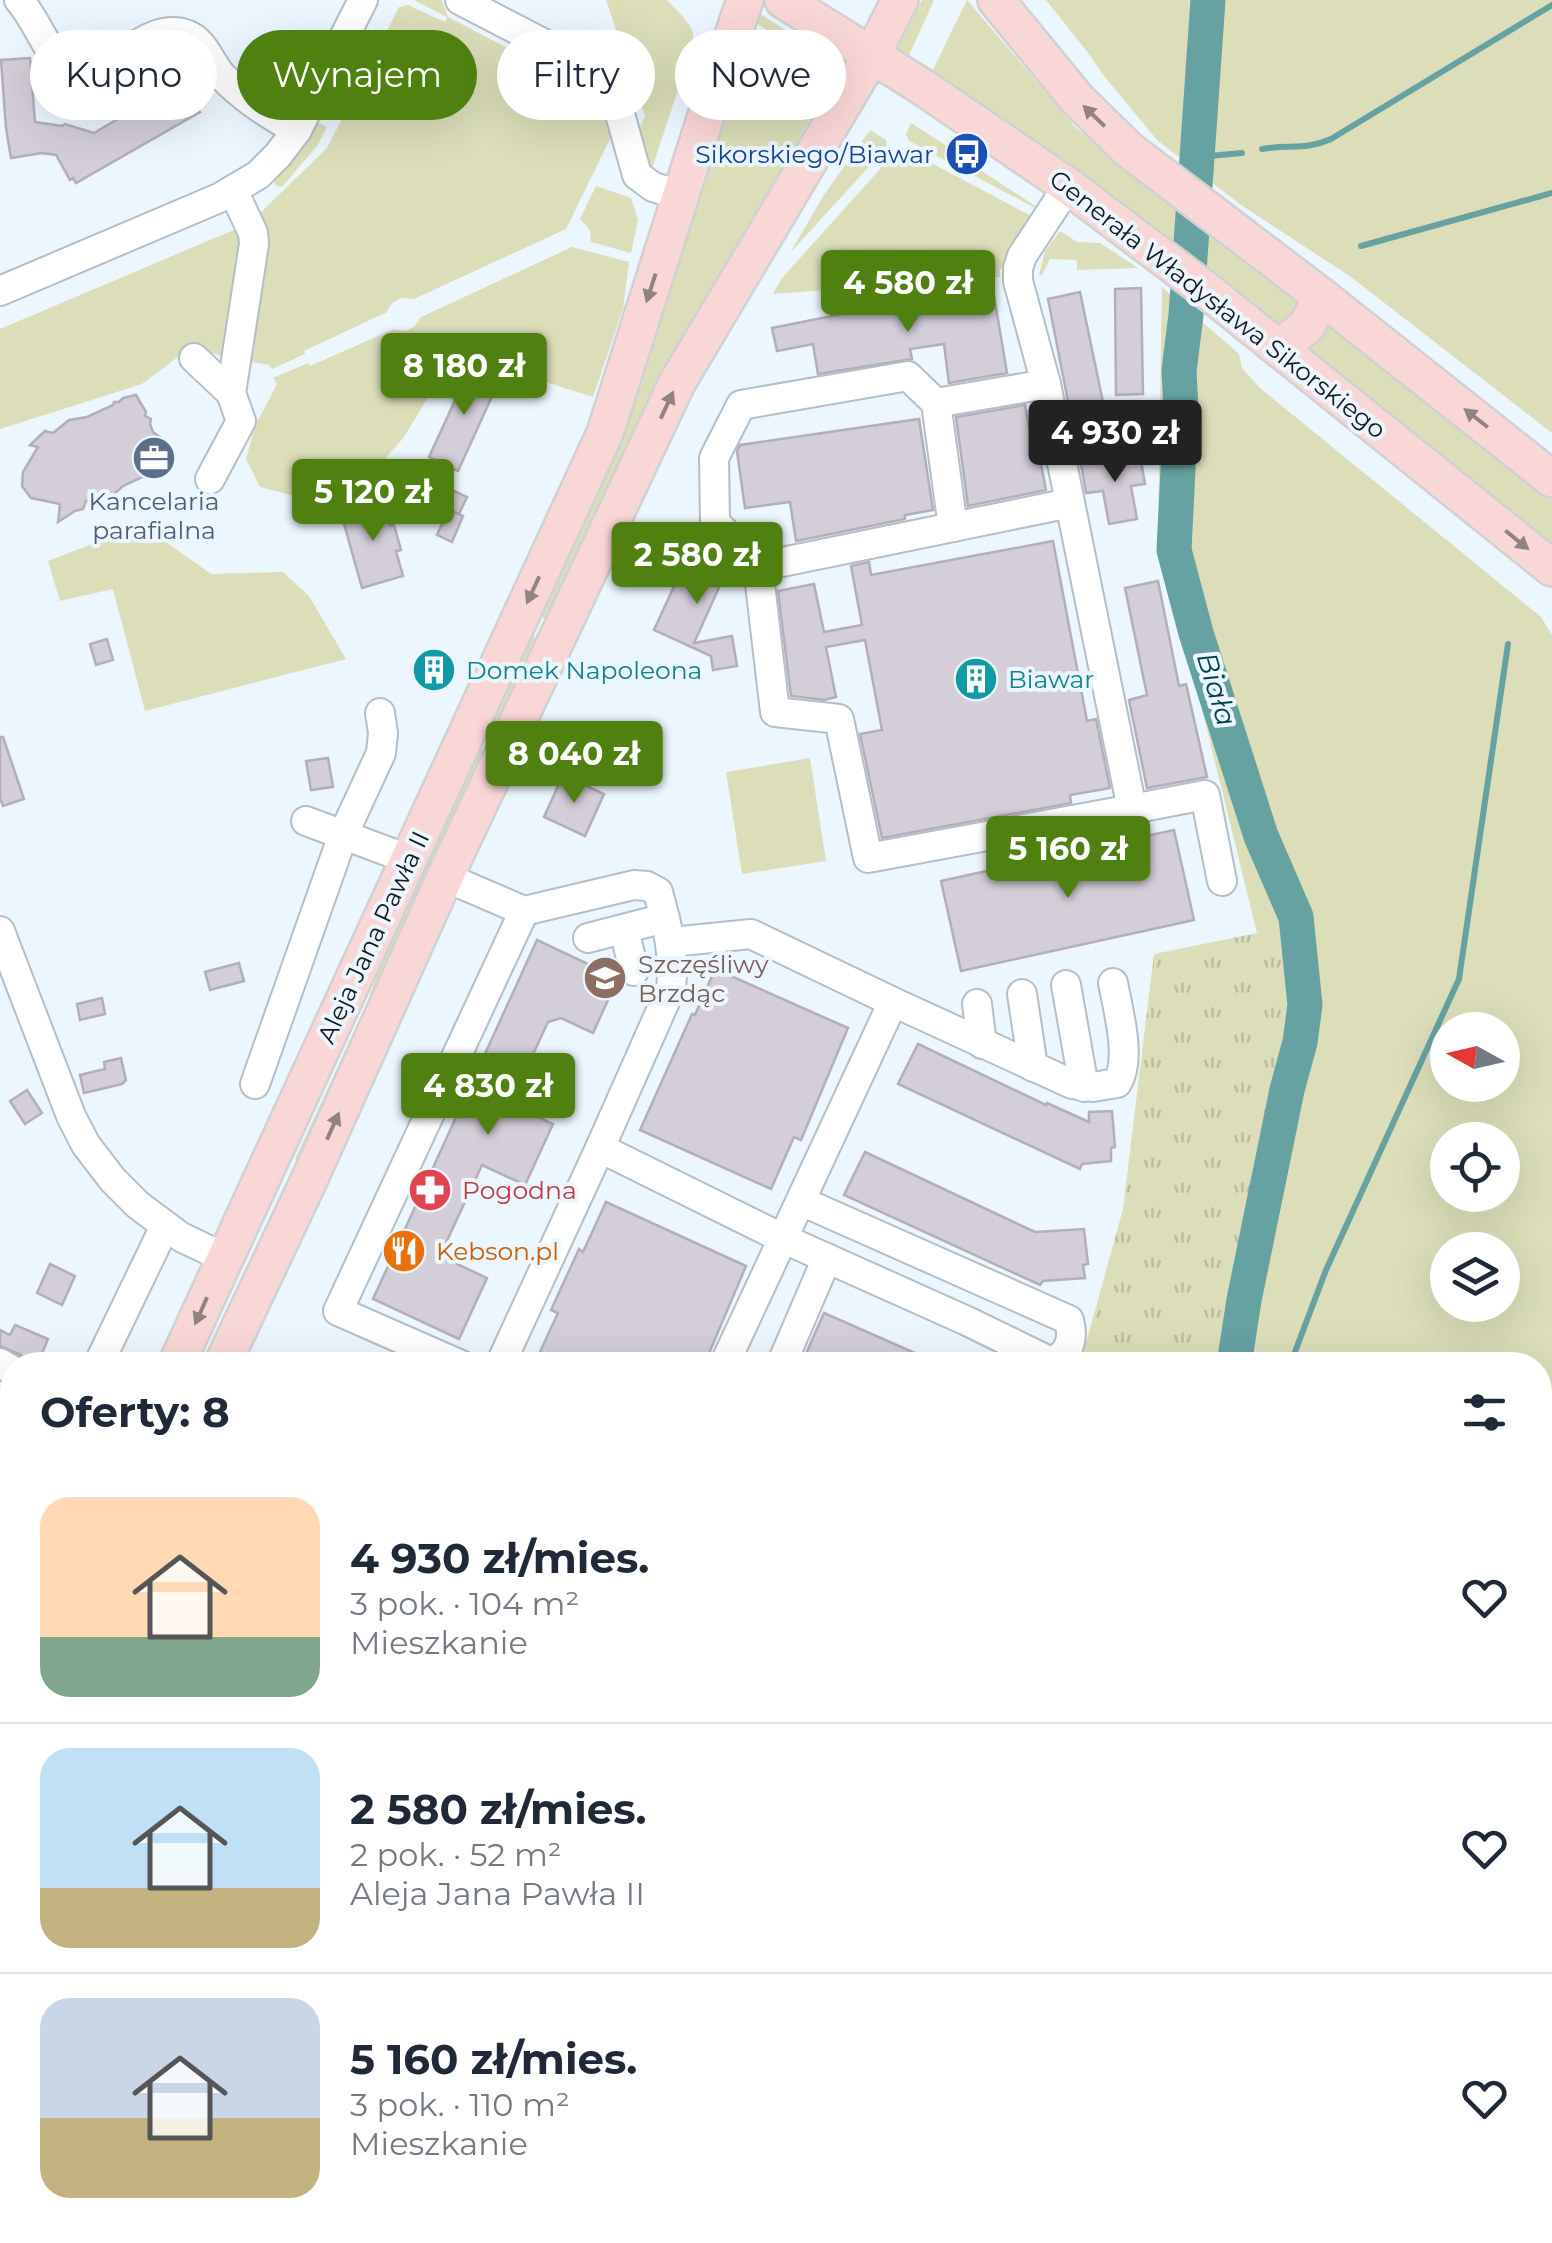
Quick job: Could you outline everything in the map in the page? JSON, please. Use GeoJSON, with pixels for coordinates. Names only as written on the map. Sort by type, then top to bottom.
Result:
{"type":"FeatureCollection","features":[{"type":"Feature","properties":{"kind":"main road","name":"Aleja Jana Pawła II"},"geometry":{"type":"LineString","coordinates":[[182,1352],[605,434],[746,0]]}},
{"type":"Feature","properties":{"kind":"main road","name":"Generała Władysława Sikorskiego"},"geometry":{"type":"LineString","coordinates":[[783,0],[1068,186],[1211,294],[1552,568]]}},
{"type":"Feature","properties":{"kind":"main road","name":"Aleja Jana Pawła II"},"geometry":{"type":"LineString","coordinates":[[228,1352],[676,384],[872,55],[900,0]]}},
{"type":"Feature","properties":{"kind":"main road"},"geometry":{"type":"LineString","coordinates":[[996,0],[1077,100],[1130,150],[1552,478]]}},
{"type":"Feature","properties":{"kind":"main road"},"geometry":{"type":"LineString","coordinates":[[1278,348],[1307,326],[1321,296]]}},
{"type":"Feature","properties":{"kind":"main road"},"geometry":{"type":"LineString","coordinates":[[272,1160],[310,1178]]}},
{"type":"Feature","properties":{"kind":"main road"},"geometry":{"type":"LineString","coordinates":[[226,1258],[262,1278]]}},
{"type":"Feature","properties":{"kind":"street"},"geometry":{"type":"LineString","coordinates":[[19,0],[40,30]]}},
{"type":"Feature","properties":{"kind":"street"},"geometry":{"type":"LineString","coordinates":[[0,291],[219,198],[258,175],[297,130],[363,0]]}},
{"type":"Feature","properties":{"kind":"street"},"geometry":{"type":"LineString","coordinates":[[460,0],[610,78],[638,174],[653,187],[681,195]]}},
{"type":"Feature","properties":{"kind":"street"},"geometry":{"type":"LineString","coordinates":[[217,68],[271,117],[297,130]]}},
{"type":"Feature","properties":{"kind":"street"},"geometry":{"type":"LineString","coordinates":[[1068,186],[1022,256],[1018,281],[1046,384],[1132,808]]}},
{"type":"Feature","properties":{"kind":"street"},"geometry":{"type":"LineString","coordinates":[[230,393],[254,244],[254,233],[233,190]]}},
{"type":"Feature","properties":{"kind":"street"},"geometry":{"type":"LineString","coordinates":[[194,358],[230,393],[241,421],[210,479]]}},
{"type":"Feature","properties":{"kind":"street"},"geometry":{"type":"LineString","coordinates":[[953,527],[936,403],[908,376],[741,405],[714,458],[715,522],[758,566],[775,712],[839,718],[868,858],[1205,795],[1222,881]]}},
{"type":"Feature","properties":{"kind":"street"},"geometry":{"type":"LineString","coordinates":[[936,403],[1046,384]]}},
{"type":"Feature","properties":{"kind":"street"},"geometry":{"type":"LineString","coordinates":[[758,566],[1070,503]]}},
{"type":"Feature","properties":{"kind":"street"},"geometry":{"type":"LineString","coordinates":[[255,1084],[343,835],[381,752],[380,713]]}},
{"type":"Feature","properties":{"kind":"street"},"geometry":{"type":"LineString","coordinates":[[306,822],[408,860]]}},
{"type":"Feature","properties":{"kind":"street"},"geometry":{"type":"LineString","coordinates":[[445,878],[524,911],[634,885],[647,886],[658,892],[674,967],[671,988],[506,1352]]}},
{"type":"Feature","properties":{"kind":"street"},"geometry":{"type":"LineString","coordinates":[[431,1352],[338,1311],[524,911]]}},
{"type":"Feature","properties":{"kind":"street"},"geometry":{"type":"LineString","coordinates":[[624,929],[634,972]]}},
{"type":"Feature","properties":{"kind":"street"},"geometry":{"type":"LineString","coordinates":[[588,938],[624,929],[751,934],[982,1044],[1084,1087],[1108,1086],[1117,1082],[1124,1070],[1122,1027],[1113,983]]}},
{"type":"Feature","properties":{"kind":"street"},"geometry":{"type":"LineString","coordinates":[[0,931],[86,1145],[112,1180],[164,1226],[226,1258]]}},
{"type":"Feature","properties":{"kind":"street"},"geometry":{"type":"LineString","coordinates":[[1066,985],[1084,1087]]}},
{"type":"Feature","properties":{"kind":"street"},"geometry":{"type":"LineString","coordinates":[[1022,994],[1033,1067]]}},
{"type":"Feature","properties":{"kind":"street"},"geometry":{"type":"LineString","coordinates":[[730,1352],[892,1002]]}},
{"type":"Feature","properties":{"kind":"street"},"geometry":{"type":"LineString","coordinates":[[976,1004],[982,1044]]}},
{"type":"Feature","properties":{"kind":"street"},"geometry":{"type":"LineString","coordinates":[[600,1148],[784,1239],[1031,1352]]}},
{"type":"Feature","properties":{"kind":"street"},"geometry":{"type":"LineString","coordinates":[[801,1201],[1069,1320],[1073,1332],[1066,1352]]}},
{"type":"Feature","properties":{"kind":"street"},"geometry":{"type":"LineString","coordinates":[[104,1352],[164,1226]]}},
{"type":"Feature","properties":{"kind":"street"},"geometry":{"type":"LineString","coordinates":[[787,1352],[827,1258]]}},
{"type":"Feature","properties":{"kind":"street"},"geometry":{"type":"LineString","coordinates":[[966,1320],[984,1282]]}},
{"type":"Feature","properties":{"kind":"green space"},"geometry":{"type":"Polygon","coordinates":[[[414,0],[442,0],[448,17],[473,30],[387,30],[399,7],[408,5],[445,22],[447,17],[414,0]]]}},
{"type":"Feature","properties":{"kind":"green space"},"geometry":{"type":"Polygon","coordinates":[[[606,0],[667,0],[691,30],[675,30],[675,99],[651,172],[636,135],[643,120],[655,120],[655,30],[616,30],[606,0]]]}},
{"type":"Feature","properties":{"kind":"green space"},"geometry":{"type":"Polygon","coordinates":[[[922,0],[934,0],[906,62],[896,52],[922,0]]]}},
{"type":"Feature","properties":{"kind":"green space"},"geometry":{"type":"Polygon","coordinates":[[[967,0],[1077,129],[1293,287],[1297,307],[1292,317],[1273,323],[930,76],[967,0]]]}},
{"type":"Feature","properties":{"kind":"green space"},"geometry":{"type":"Polygon","coordinates":[[[1046,0],[1552,0],[1552,433],[1351,277],[1241,205],[1157,140],[1046,0]]]}},
{"type":"Feature","properties":{"kind":"green space"},"geometry":{"type":"Polygon","coordinates":[[[759,13],[785,30],[767,30],[754,22],[759,13]]]}},
{"type":"Feature","properties":{"kind":"green space"},"geometry":{"type":"Polygon","coordinates":[[[477,32],[497,43],[497,120],[606,120],[614,124],[566,229],[414,299],[398,300],[387,312],[272,369],[269,365],[241,360],[257,216],[327,148],[341,120],[477,120],[477,32]]]}},
{"type":"Feature","properties":{"kind":"green space"},"geometry":{"type":"Polygon","coordinates":[[[719,120],[810,120],[651,394],[615,486],[546,620],[539,614],[719,120]]]}},
{"type":"Feature","properties":{"kind":"green space"},"geometry":{"type":"Polygon","coordinates":[[[315,121],[327,127],[317,146],[282,187],[277,186],[272,180],[315,121]]]}},
{"type":"Feature","properties":{"kind":"green space"},"geometry":{"type":"Polygon","coordinates":[[[911,123],[953,150],[950,155],[971,169],[974,166],[1037,209],[909,141],[906,134],[911,123]]]}},
{"type":"Feature","properties":{"kind":"green space"},"geometry":{"type":"Polygon","coordinates":[[[870,130],[886,140],[887,147],[790,253],[824,195],[870,130]]]}},
{"type":"Feature","properties":{"kind":"green space"},"geometry":{"type":"Polygon","coordinates":[[[899,148],[1033,217],[1000,270],[1000,277],[773,294],[782,278],[899,148]]]}},
{"type":"Feature","properties":{"kind":"green space"},"geometry":{"type":"Polygon","coordinates":[[[596,186],[631,198],[638,220],[631,253],[591,242],[590,230],[580,219],[596,186]]]}},
{"type":"Feature","properties":{"kind":"green space"},"geometry":{"type":"Polygon","coordinates":[[[243,226],[227,357],[190,348],[142,384],[0,429],[0,329],[243,226]]]}},
{"type":"Feature","properties":{"kind":"green space"},"geometry":{"type":"Polygon","coordinates":[[[1060,231],[1077,242],[1100,243],[1138,268],[1077,270],[1077,260],[1050,259],[1039,275],[1045,251],[1060,231]]]}},
{"type":"Feature","properties":{"kind":"green space"},"geometry":{"type":"Polygon","coordinates":[[[572,247],[629,262],[623,309],[593,397],[455,353],[404,437],[379,466],[291,495],[260,487],[246,459],[255,426],[277,384],[273,378],[394,329],[410,329],[421,317],[572,247]]]}},
{"type":"Feature","properties":{"kind":"green space"},"geometry":{"type":"Polygon","coordinates":[[[1162,287],[1239,354],[1242,368],[1260,388],[1541,617],[1552,635],[1552,1352],[1234,1352],[1304,1006],[1296,926],[1257,933],[1158,530],[1162,287]]]}},
{"type":"Feature","properties":{"kind":"green space"},"geometry":{"type":"Polygon","coordinates":[[[1323,319],[1552,496],[1552,551],[1296,345],[1323,319]]]}},
{"type":"Feature","properties":{"kind":"green space"},"geometry":{"type":"Polygon","coordinates":[[[142,525],[211,574],[283,572],[309,596],[346,659],[145,711],[113,589],[60,601],[48,561],[142,525]]]}},
{"type":"Feature","properties":{"kind":"green space"},"geometry":{"type":"Polygon","coordinates":[[[527,633],[538,639],[494,734],[482,731],[527,633]]]}},
{"type":"Feature","properties":{"kind":"green space"},"geometry":{"type":"Polygon","coordinates":[[[475,751],[485,752],[304,1163],[295,1159],[367,1004],[400,909],[475,751]]]}},
{"type":"Feature","properties":{"kind":"green space"},"geometry":{"type":"Polygon","coordinates":[[[810,758],[826,861],[742,874],[726,772],[810,758]]]}},
{"type":"Feature","properties":{"kind":"green space"},"geometry":{"type":"Polygon","coordinates":[[[1296,925],[1304,1006],[1234,1352],[1084,1352],[1123,1209],[1154,954],[1296,925]]]}},
{"type":"Feature","properties":{"kind":"building"},"geometry":{"type":"Polygon","coordinates":[[[30,58],[30,120],[65,124],[94,133],[116,120],[186,120],[76,183],[73,178],[70,180],[56,155],[11,158],[1,60],[30,58]]]}},
{"type":"Feature","properties":{"kind":"building"},"geometry":{"type":"Polygon","coordinates":[[[992,284],[1007,373],[949,383],[944,344],[910,349],[912,359],[818,374],[813,344],[777,351],[772,328],[992,284]]]}},
{"type":"Feature","properties":{"kind":"building"},"geometry":{"type":"Polygon","coordinates":[[[1141,288],[1143,394],[1116,395],[1115,289],[1141,288]]]}},
{"type":"Feature","properties":{"kind":"building"},"geometry":{"type":"Polygon","coordinates":[[[1080,292],[1108,426],[1074,432],[1048,299],[1080,292]]]}},
{"type":"Feature","properties":{"kind":"building"},"geometry":{"type":"Polygon","coordinates":[[[471,366],[500,379],[458,471],[429,457],[471,366]]]}},
{"type":"Feature","properties":{"kind":"building"},"geometry":{"type":"Polygon","coordinates":[[[136,395],[145,416],[151,419],[153,432],[161,438],[168,465],[105,498],[86,501],[83,509],[58,522],[60,504],[31,498],[22,486],[23,472],[38,447],[30,445],[45,431],[53,433],[69,420],[87,417],[136,395]]]}},
{"type":"Feature","properties":{"kind":"building"},"geometry":{"type":"Polygon","coordinates":[[[1025,405],[1046,490],[968,506],[956,417],[1025,405]]]}},
{"type":"Feature","properties":{"kind":"building"},"geometry":{"type":"Polygon","coordinates":[[[919,419],[933,510],[796,541],[790,502],[745,508],[737,451],[740,445],[919,419]]]}},
{"type":"Feature","properties":{"kind":"building"},"geometry":{"type":"Polygon","coordinates":[[[1140,455],[1145,484],[1131,486],[1137,519],[1109,524],[1103,491],[1086,493],[1081,464],[1140,455]]]}},
{"type":"Feature","properties":{"kind":"building"},"geometry":{"type":"Polygon","coordinates":[[[452,490],[467,497],[459,514],[444,508],[452,490]]]}},
{"type":"Feature","properties":{"kind":"building"},"geometry":{"type":"Polygon","coordinates":[[[382,501],[401,550],[396,551],[403,576],[362,588],[341,513],[382,501]]]}},
{"type":"Feature","properties":{"kind":"building"},"geometry":{"type":"Polygon","coordinates":[[[448,510],[463,516],[452,542],[437,535],[448,510]]]}},
{"type":"Feature","properties":{"kind":"building","name":"Biawar"},"geometry":{"type":"Polygon","coordinates":[[[1053,541],[1087,721],[1096,719],[1110,788],[1070,795],[1071,803],[882,838],[860,734],[882,730],[865,640],[826,647],[836,697],[824,700],[791,696],[778,591],[814,584],[824,632],[862,625],[851,566],[869,562],[871,575],[1053,541]]]}},
{"type":"Feature","properties":{"kind":"building"},"geometry":{"type":"Polygon","coordinates":[[[693,545],[730,563],[694,643],[732,636],[737,666],[713,670],[711,656],[654,630],[693,545]]]}},
{"type":"Feature","properties":{"kind":"building"},"geometry":{"type":"Polygon","coordinates":[[[1158,581],[1179,686],[1186,684],[1207,777],[1147,788],[1129,700],[1147,695],[1125,588],[1158,581]]]}},
{"type":"Feature","properties":{"kind":"building"},"geometry":{"type":"Polygon","coordinates":[[[107,639],[113,660],[96,665],[90,644],[107,639]]]}},
{"type":"Feature","properties":{"kind":"building","name":"Domek Napoleona"},"geometry":{"type":"Polygon","coordinates":[[[434,650],[448,656],[454,670],[448,684],[434,690],[420,684],[414,670],[420,656],[434,650]]]}},
{"type":"Feature","properties":{"kind":"building"},"geometry":{"type":"Polygon","coordinates":[[[0,737],[24,799],[3,806],[0,798],[0,737]]]}},
{"type":"Feature","properties":{"kind":"building"},"geometry":{"type":"Polygon","coordinates":[[[328,758],[333,787],[311,790],[306,761],[328,758]]]}},
{"type":"Feature","properties":{"kind":"building"},"geometry":{"type":"Polygon","coordinates":[[[563,775],[604,794],[585,836],[544,817],[563,775]]]}},
{"type":"Feature","properties":{"kind":"building"},"geometry":{"type":"Polygon","coordinates":[[[1174,830],[1194,920],[961,971],[941,881],[1174,830]]]}},
{"type":"Feature","properties":{"kind":"building"},"geometry":{"type":"Polygon","coordinates":[[[537,940],[618,978],[593,1033],[561,1018],[548,1022],[510,1104],[553,1124],[525,1185],[482,1165],[440,1256],[487,1278],[459,1339],[373,1299],[537,940]]]}},
{"type":"Feature","properties":{"kind":"building"},"geometry":{"type":"Polygon","coordinates":[[[239,963],[244,981],[210,990],[205,972],[239,963]]]}},
{"type":"Feature","properties":{"kind":"building"},"geometry":{"type":"Polygon","coordinates":[[[715,969],[848,1028],[801,1140],[794,1137],[771,1189],[640,1130],[715,969]]]}},
{"type":"Feature","properties":{"kind":"building"},"geometry":{"type":"Polygon","coordinates":[[[102,998],[105,1014],[80,1020],[77,1004],[102,998]]]}},
{"type":"Feature","properties":{"kind":"building"},"geometry":{"type":"Polygon","coordinates":[[[918,1044],[1089,1122],[1089,1112],[1112,1111],[1115,1147],[1111,1148],[1111,1161],[1082,1164],[1080,1169],[898,1084],[918,1044]]]}},
{"type":"Feature","properties":{"kind":"building"},"geometry":{"type":"Polygon","coordinates":[[[121,1058],[126,1080],[122,1084],[84,1093],[80,1075],[105,1069],[104,1062],[121,1058]]]}},
{"type":"Feature","properties":{"kind":"building"},"geometry":{"type":"Polygon","coordinates":[[[27,1090],[42,1113],[25,1124],[10,1101],[27,1090]]]}},
{"type":"Feature","properties":{"kind":"building"},"geometry":{"type":"Polygon","coordinates":[[[865,1152],[1035,1232],[1084,1229],[1088,1264],[1083,1265],[1085,1278],[1043,1281],[1040,1285],[844,1195],[865,1152]]]}},
{"type":"Feature","properties":{"kind":"building"},"geometry":{"type":"Polygon","coordinates":[[[606,1202],[746,1266],[710,1352],[540,1352],[558,1313],[551,1310],[579,1249],[583,1252],[606,1202]]]}},
{"type":"Feature","properties":{"kind":"building"},"geometry":{"type":"Polygon","coordinates":[[[50,1264],[75,1276],[62,1305],[37,1293],[50,1264]]]}},
{"type":"Feature","properties":{"kind":"building"},"geometry":{"type":"Polygon","coordinates":[[[824,1313],[912,1352],[807,1352],[824,1313]]]}},
{"type":"Feature","properties":{"kind":"building"},"geometry":{"type":"Polygon","coordinates":[[[15,1325],[48,1339],[42,1352],[14,1352],[0,1346],[0,1330],[10,1335],[15,1325]]]}},
{"type":"Feature","properties":{"kind":"waterway","name":"Biała"},"geometry":{"type":"LineString","coordinates":[[1208,0],[1179,371],[1181,409],[1174,550],[1196,633],[1261,836],[1296,917],[1305,1005],[1236,1352]]}},
{"type":"Feature","properties":{"kind":"waterway"},"geometry":{"type":"LineString","coordinates":[[1262,149],[1304,146],[1331,139],[1552,5]]}},
{"type":"Feature","properties":{"kind":"waterway"},"geometry":{"type":"LineString","coordinates":[[1198,157],[1242,153]]}},
{"type":"Feature","properties":{"kind":"waterway"},"geometry":{"type":"LineString","coordinates":[[1361,246],[1552,193]]}},
{"type":"Feature","properties":{"kind":"waterway"},"geometry":{"type":"LineString","coordinates":[[1295,1352],[1326,1270],[1459,979],[1508,644]]}},
{"type":"Feature","properties":{"kind":"place","name":"Sikorskiego/Biawar"},"geometry":{"type":"Point","coordinates":[967,154]}},
{"type":"Feature","properties":{"kind":"place","name":"Kancelaria parafialna"},"geometry":{"type":"Point","coordinates":[154,458]}},
{"type":"Feature","properties":{"kind":"place","name":"Domek Napoleona"},"geometry":{"type":"Point","coordinates":[434,670]}},
{"type":"Feature","properties":{"kind":"place","name":"Biawar"},"geometry":{"type":"Point","coordinates":[976,679]}},
{"type":"Feature","properties":{"kind":"place","name":"Szczęśliwy Brzdąc"},"geometry":{"type":"Point","coordinates":[605,978]}},
{"type":"Feature","properties":{"kind":"place","name":"Pogodna"},"geometry":{"type":"Point","coordinates":[430,1190]}},
{"type":"Feature","properties":{"kind":"place","name":"Kebson.pl"},"geometry":{"type":"Point","coordinates":[404,1251]}}]}
